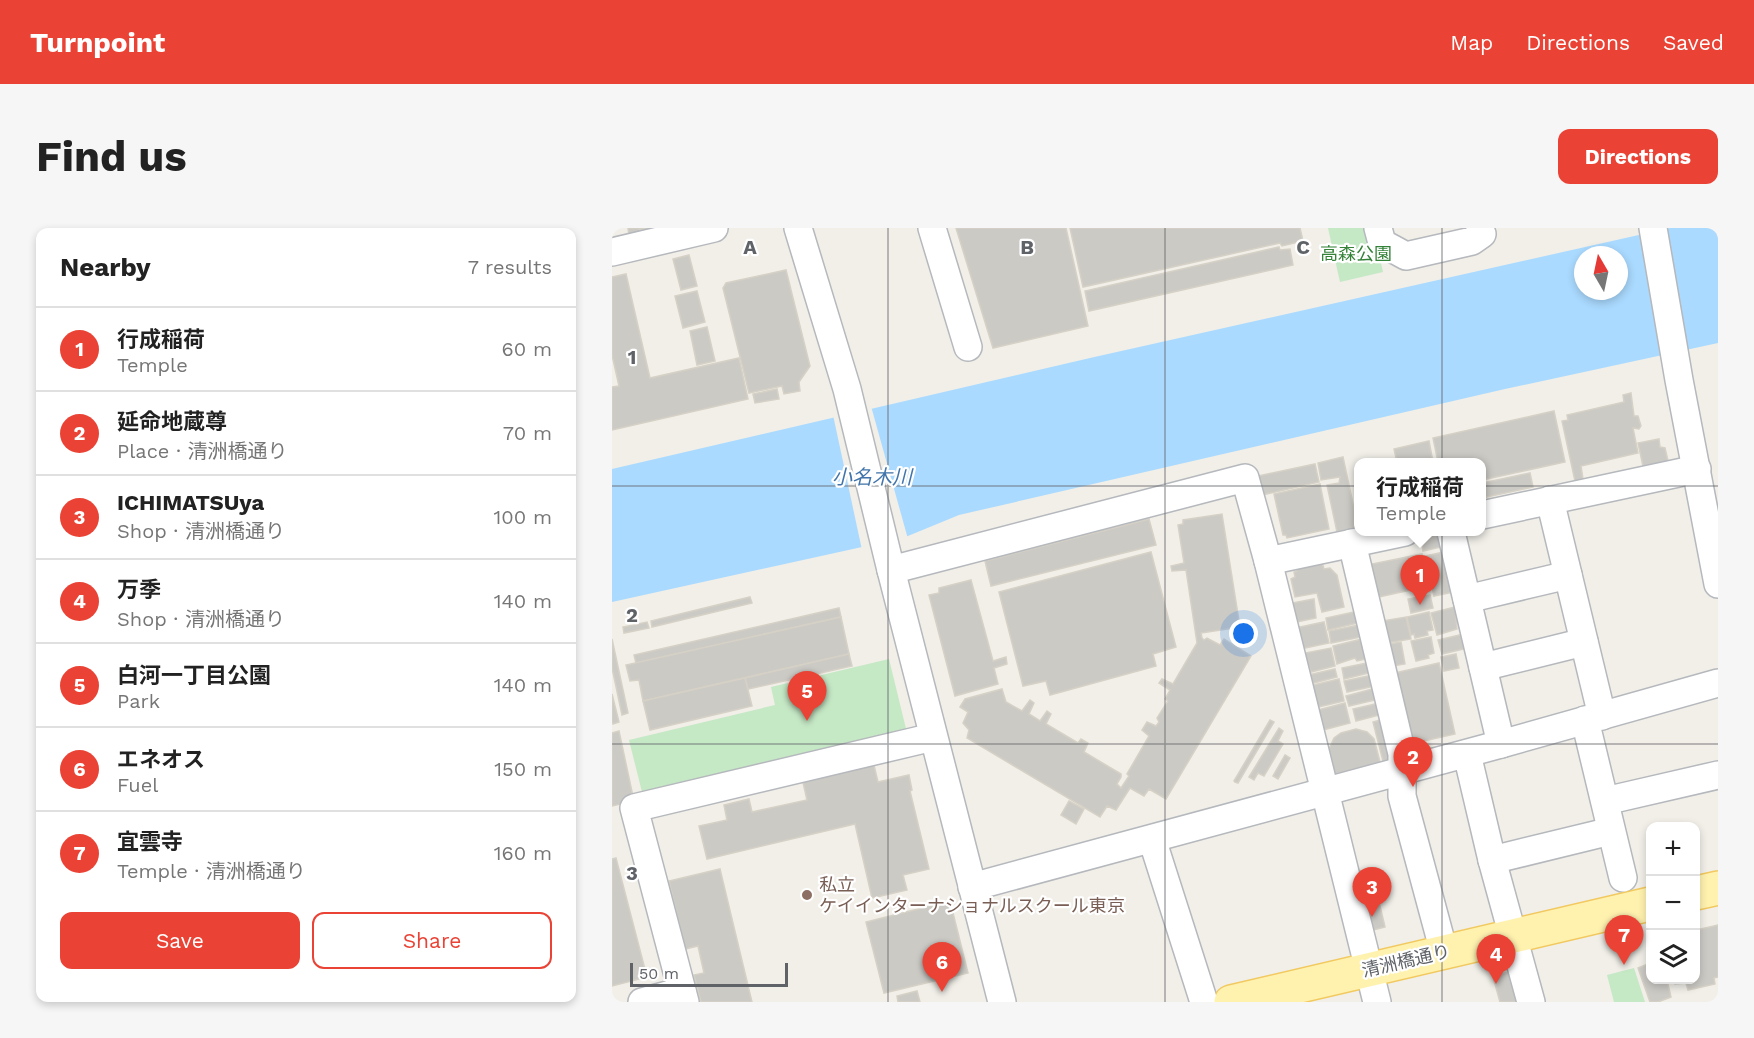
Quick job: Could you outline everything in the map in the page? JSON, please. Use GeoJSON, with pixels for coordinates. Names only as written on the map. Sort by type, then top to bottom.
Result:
{"type":"FeatureCollection","features":[{"type":"Feature","properties":{"kind":"main road"},"geometry":{"type":"LineString","coordinates":[[1700,893],[1718,888]]}},
{"type":"Feature","properties":{"kind":"main road","name":"清洲橋通り"},"geometry":{"type":"LineString","coordinates":[[1231,1002],[1646,905]]}},
{"type":"Feature","properties":{"kind":"street"},"geometry":{"type":"LineString","coordinates":[[612,252],[714,228]]}},
{"type":"Feature","properties":{"kind":"street"},"geometry":{"type":"LineString","coordinates":[[798,228],[847,389],[933,737],[1002,1002]]}},
{"type":"Feature","properties":{"kind":"street"},"geometry":{"type":"LineString","coordinates":[[932,228],[968,347]]}},
{"type":"Feature","properties":{"kind":"street"},"geometry":{"type":"LineString","coordinates":[[1378,228],[1382,243],[1406,256],[1472,242],[1482,234],[1470,232],[1407,246],[1388,235],[1387,228]]}},
{"type":"Feature","properties":{"kind":"street"},"geometry":{"type":"LineString","coordinates":[[1653,228],[1696,469],[1711,507],[1718,584]]}},
{"type":"Feature","properties":{"kind":"street"},"geometry":{"type":"LineString","coordinates":[[1486,514],[1696,469]]}},
{"type":"Feature","properties":{"kind":"street"},"geometry":{"type":"LineString","coordinates":[[891,570],[1245,478],[1268,561],[1377,1002]]}},
{"type":"Feature","properties":{"kind":"street"},"geometry":{"type":"LineString","coordinates":[[1550,500],[1584,642],[1605,801],[1623,879]]}},
{"type":"Feature","properties":{"kind":"street"},"geometry":{"type":"LineString","coordinates":[[1268,561],[1383,536]]}},
{"type":"Feature","properties":{"kind":"street"},"geometry":{"type":"LineString","coordinates":[[1452,536],[1501,744]]}},
{"type":"Feature","properties":{"kind":"street"},"geometry":{"type":"LineString","coordinates":[[1352,543],[1402,754],[1402,796],[1444,952]]}},
{"type":"Feature","properties":{"kind":"street"},"geometry":{"type":"LineString","coordinates":[[1467,599],[1568,575]]}},
{"type":"Feature","properties":{"kind":"street"},"geometry":{"type":"LineString","coordinates":[[1483,667],[1584,642]]}},
{"type":"Feature","properties":{"kind":"street"},"geometry":{"type":"LineString","coordinates":[[972,887],[1467,754],[1718,683]]}},
{"type":"Feature","properties":{"kind":"street"},"geometry":{"type":"LineString","coordinates":[[642,1002],[684,997],[634,808],[933,737]]}},
{"type":"Feature","properties":{"kind":"street"},"geometry":{"type":"LineString","coordinates":[[1467,754],[1492,860],[1532,1002]]}},
{"type":"Feature","properties":{"kind":"street"},"geometry":{"type":"LineString","coordinates":[[1605,801],[1718,775]]}},
{"type":"Feature","properties":{"kind":"street"},"geometry":{"type":"LineString","coordinates":[[1492,860],[1611,831]]}},
{"type":"Feature","properties":{"kind":"street"},"geometry":{"type":"LineString","coordinates":[[1152,839],[1204,1002]]}},
{"type":"Feature","properties":{"kind":"green space","name":"高森公園"},"geometry":{"type":"Polygon","coordinates":[[[1328,228],[1373,228],[1383,272],[1340,282],[1328,228]]]}},
{"type":"Feature","properties":{"kind":"green space"},"geometry":{"type":"Polygon","coordinates":[[[889,659],[908,737],[644,800],[629,740],[775,705],[771,687],[889,659]]]}},
{"type":"Feature","properties":{"kind":"green space"},"geometry":{"type":"Polygon","coordinates":[[[1634,968],[1645,1002],[1614,1002],[1607,975],[1634,968]]]}},
{"type":"Feature","properties":{"kind":"water","name":"小名木川"},"geometry":{"type":"Polygon","coordinates":[[[1670,228],[1718,228],[1718,343],[1505,389],[959,515],[903,538],[612,602],[612,469],[1090,358],[1574,250],[1574,300],[1628,300],[1628,246],[1590,246],[1670,228]]]}},
{"type":"Feature","properties":{"kind":"pier"},"geometry":{"type":"Polygon","coordinates":[[[871,406],[908,539],[862,550],[833,415],[871,406]]]}},
{"type":"Feature","properties":{"kind":"building"},"geometry":{"type":"Polygon","coordinates":[[[628,228],[650,228],[639,230],[639,234],[629,236],[628,228]]]}},
{"type":"Feature","properties":{"kind":"building"},"geometry":{"type":"Polygon","coordinates":[[[956,228],[1066,228],[1088,326],[993,348],[956,228]]]}},
{"type":"Feature","properties":{"kind":"building"},"geometry":{"type":"Polygon","coordinates":[[[1070,228],[1300,228],[1303,241],[1282,246],[1280,243],[1083,287],[1070,228]]]}},
{"type":"Feature","properties":{"kind":"building"},"geometry":{"type":"Polygon","coordinates":[[[1279,247],[1280,250],[1290,249],[1293,265],[1089,311],[1085,291],[1279,247]]]}},
{"type":"Feature","properties":{"kind":"building"},"geometry":{"type":"Polygon","coordinates":[[[689,255],[697,286],[681,290],[673,259],[689,255]]]}},
{"type":"Feature","properties":{"kind":"building"},"geometry":{"type":"Polygon","coordinates":[[[786,270],[810,366],[799,382],[800,391],[784,394],[782,386],[749,393],[723,288],[726,283],[786,270]]]}},
{"type":"Feature","properties":{"kind":"building"},"geometry":{"type":"Polygon","coordinates":[[[626,274],[650,378],[739,358],[748,399],[612,430],[612,387],[619,386],[612,355],[612,277],[626,274]]]}},
{"type":"Feature","properties":{"kind":"building"},"geometry":{"type":"Polygon","coordinates":[[[697,291],[705,322],[683,328],[675,296],[697,291]]]}},
{"type":"Feature","properties":{"kind":"building"},"geometry":{"type":"Polygon","coordinates":[[[707,327],[715,361],[697,365],[690,331],[707,327]]]}},
{"type":"Feature","properties":{"kind":"building"},"geometry":{"type":"Polygon","coordinates":[[[777,389],[779,399],[755,403],[753,394],[777,389]]]}},
{"type":"Feature","properties":{"kind":"building"},"geometry":{"type":"Polygon","coordinates":[[[1631,393],[1634,416],[1638,416],[1641,426],[1639,429],[1633,428],[1638,453],[1581,466],[1583,479],[1575,481],[1562,421],[1568,420],[1567,415],[1624,402],[1623,395],[1631,393]]]}},
{"type":"Feature","properties":{"kind":"building"},"geometry":{"type":"Polygon","coordinates":[[[1554,411],[1565,462],[1486,479],[1486,458],[1437,458],[1433,438],[1554,411]]]}},
{"type":"Feature","properties":{"kind":"building"},"geometry":{"type":"Polygon","coordinates":[[[1659,439],[1660,447],[1665,448],[1668,461],[1643,466],[1638,443],[1659,439]]]}},
{"type":"Feature","properties":{"kind":"building"},"geometry":{"type":"Polygon","coordinates":[[[1429,441],[1432,458],[1396,458],[1394,449],[1429,441]]]}},
{"type":"Feature","properties":{"kind":"building"},"geometry":{"type":"Polygon","coordinates":[[[1343,457],[1354,508],[1354,528],[1337,532],[1327,485],[1339,483],[1340,477],[1321,480],[1318,463],[1343,457]]]}},
{"type":"Feature","properties":{"kind":"building"},"geometry":{"type":"Polygon","coordinates":[[[1315,464],[1319,482],[1262,495],[1258,476],[1315,464]]]}},
{"type":"Feature","properties":{"kind":"building"},"geometry":{"type":"Polygon","coordinates":[[[1530,473],[1533,487],[1486,497],[1486,482],[1530,473]]]}},
{"type":"Feature","properties":{"kind":"building"},"geometry":{"type":"Polygon","coordinates":[[[1320,484],[1329,529],[1287,538],[1283,535],[1274,494],[1320,484]]]}},
{"type":"Feature","properties":{"kind":"building"},"geometry":{"type":"Polygon","coordinates":[[[1222,514],[1240,627],[1201,633],[1202,638],[1204,640],[1207,638],[1220,645],[1224,639],[1251,656],[1166,799],[1149,789],[1144,796],[1130,788],[1116,810],[1107,806],[1100,817],[967,738],[969,730],[963,723],[968,712],[960,707],[965,699],[1002,689],[1006,702],[1022,711],[1030,700],[1034,703],[1029,714],[1040,721],[1047,711],[1051,714],[1046,724],[1078,743],[1081,739],[1088,743],[1084,752],[1121,774],[1117,784],[1121,788],[1149,736],[1142,730],[1147,722],[1156,726],[1159,722],[1157,718],[1168,701],[1165,699],[1170,690],[1159,683],[1162,679],[1173,684],[1197,643],[1186,570],[1172,571],[1171,566],[1184,563],[1178,525],[1183,524],[1183,520],[1222,514]]]}},
{"type":"Feature","properties":{"kind":"building"},"geometry":{"type":"Polygon","coordinates":[[[1149,519],[1156,545],[991,586],[985,561],[1149,519]]]}},
{"type":"Feature","properties":{"kind":"building"},"geometry":{"type":"Polygon","coordinates":[[[1439,536],[1441,547],[1423,551],[1421,538],[1439,536]]]}},
{"type":"Feature","properties":{"kind":"building"},"geometry":{"type":"Polygon","coordinates":[[[1151,552],[1176,647],[1153,654],[1156,666],[1050,695],[1046,681],[1023,686],[999,592],[1151,552]]]}},
{"type":"Feature","properties":{"kind":"building"},"geometry":{"type":"Polygon","coordinates":[[[1444,552],[1454,592],[1434,596],[1425,556],[1444,552]]]}},
{"type":"Feature","properties":{"kind":"building"},"geometry":{"type":"Polygon","coordinates":[[[1422,554],[1429,586],[1374,598],[1367,565],[1422,554]]]}},
{"type":"Feature","properties":{"kind":"building"},"geometry":{"type":"Polygon","coordinates":[[[1321,559],[1324,569],[1330,568],[1337,575],[1344,607],[1322,612],[1317,593],[1295,597],[1291,579],[1295,577],[1294,572],[1297,568],[1321,559]]]}},
{"type":"Feature","properties":{"kind":"building"},"geometry":{"type":"Polygon","coordinates":[[[971,580],[993,661],[1006,657],[1007,664],[994,668],[998,684],[955,696],[929,595],[939,593],[939,588],[971,580]]]}},
{"type":"Feature","properties":{"kind":"building"},"geometry":{"type":"Polygon","coordinates":[[[1430,595],[1433,608],[1411,613],[1408,599],[1430,595]]]}},
{"type":"Feature","properties":{"kind":"building"},"geometry":{"type":"Polygon","coordinates":[[[750,597],[752,603],[652,627],[651,621],[750,597]]]}},
{"type":"Feature","properties":{"kind":"building"},"geometry":{"type":"Polygon","coordinates":[[[1314,599],[1316,618],[1296,622],[1292,603],[1314,599]]]}},
{"type":"Feature","properties":{"kind":"building"},"geometry":{"type":"Polygon","coordinates":[[[1455,607],[1457,629],[1437,635],[1431,613],[1455,607]]]}},
{"type":"Feature","properties":{"kind":"building"},"geometry":{"type":"Polygon","coordinates":[[[839,608],[841,617],[636,663],[634,655],[839,608]]]}},
{"type":"Feature","properties":{"kind":"building"},"geometry":{"type":"Polygon","coordinates":[[[1359,611],[1362,622],[1328,630],[1326,618],[1359,611]]]}},
{"type":"Feature","properties":{"kind":"building"},"geometry":{"type":"Polygon","coordinates":[[[1429,612],[1433,630],[1427,631],[1428,635],[1415,638],[1414,634],[1411,635],[1407,617],[1429,612]]]}},
{"type":"Feature","properties":{"kind":"building"},"geometry":{"type":"Polygon","coordinates":[[[841,617],[849,654],[643,701],[639,680],[630,681],[626,665],[841,617]]]}},
{"type":"Feature","properties":{"kind":"building"},"geometry":{"type":"Polygon","coordinates":[[[1406,617],[1411,639],[1381,644],[1376,622],[1406,617]]]}},
{"type":"Feature","properties":{"kind":"building"},"geometry":{"type":"Polygon","coordinates":[[[647,622],[649,628],[624,633],[623,627],[647,622]]]}},
{"type":"Feature","properties":{"kind":"building"},"geometry":{"type":"Polygon","coordinates":[[[1324,622],[1329,643],[1300,649],[1295,628],[1324,622]]]}},
{"type":"Feature","properties":{"kind":"building"},"geometry":{"type":"Polygon","coordinates":[[[1359,625],[1361,637],[1331,643],[1329,631],[1359,625]]]}},
{"type":"Feature","properties":{"kind":"building"},"geometry":{"type":"Polygon","coordinates":[[[1464,634],[1468,648],[1442,654],[1438,640],[1464,634]]]}},
{"type":"Feature","properties":{"kind":"building"},"geometry":{"type":"Polygon","coordinates":[[[1431,637],[1434,653],[1428,655],[1429,658],[1416,661],[1411,641],[1431,637]]]}},
{"type":"Feature","properties":{"kind":"building"},"geometry":{"type":"Polygon","coordinates":[[[612,639],[628,713],[622,715],[612,668],[612,639]]]}},
{"type":"Feature","properties":{"kind":"building"},"geometry":{"type":"Polygon","coordinates":[[[1362,639],[1366,659],[1357,661],[1355,658],[1337,664],[1333,646],[1362,639]]]}},
{"type":"Feature","properties":{"kind":"building"},"geometry":{"type":"Polygon","coordinates":[[[1401,642],[1405,664],[1387,667],[1382,645],[1401,642]]]}},
{"type":"Feature","properties":{"kind":"building"},"geometry":{"type":"Polygon","coordinates":[[[1331,648],[1335,666],[1311,672],[1309,666],[1303,667],[1300,654],[1331,648]]]}},
{"type":"Feature","properties":{"kind":"building"},"geometry":{"type":"Polygon","coordinates":[[[849,654],[852,666],[748,689],[745,678],[849,654]]]}},
{"type":"Feature","properties":{"kind":"building"},"geometry":{"type":"Polygon","coordinates":[[[1456,654],[1459,668],[1444,671],[1441,657],[1456,654]]]}},
{"type":"Feature","properties":{"kind":"building"},"geometry":{"type":"Polygon","coordinates":[[[1372,662],[1373,672],[1344,679],[1342,668],[1372,662]]]}},
{"type":"Feature","properties":{"kind":"building"},"geometry":{"type":"Polygon","coordinates":[[[1439,663],[1455,734],[1406,745],[1390,674],[1439,663]]]}},
{"type":"Feature","properties":{"kind":"building"},"geometry":{"type":"Polygon","coordinates":[[[1335,669],[1337,677],[1310,684],[1308,675],[1335,669]]]}},
{"type":"Feature","properties":{"kind":"building"},"geometry":{"type":"Polygon","coordinates":[[[1373,675],[1375,686],[1347,692],[1344,681],[1373,675]]]}},
{"type":"Feature","properties":{"kind":"building"},"geometry":{"type":"Polygon","coordinates":[[[745,678],[752,706],[650,730],[643,701],[745,678]]]}},
{"type":"Feature","properties":{"kind":"building"},"geometry":{"type":"Polygon","coordinates":[[[1339,679],[1344,701],[1314,708],[1309,686],[1339,679]]]}},
{"type":"Feature","properties":{"kind":"building"},"geometry":{"type":"Polygon","coordinates":[[[1376,688],[1379,699],[1349,706],[1346,696],[1376,688]]]}},
{"type":"Feature","properties":{"kind":"building"},"geometry":{"type":"Polygon","coordinates":[[[612,694],[619,722],[613,724],[612,721],[612,694]]]}},
{"type":"Feature","properties":{"kind":"building"},"geometry":{"type":"Polygon","coordinates":[[[1345,703],[1350,723],[1319,731],[1314,711],[1345,703]]]}},
{"type":"Feature","properties":{"kind":"building"},"geometry":{"type":"Polygon","coordinates":[[[1380,703],[1383,714],[1356,721],[1353,709],[1380,703]]]}},
{"type":"Feature","properties":{"kind":"building"},"geometry":{"type":"Polygon","coordinates":[[[1384,719],[1393,758],[1383,761],[1373,722],[1384,719]]]}},
{"type":"Feature","properties":{"kind":"building"},"geometry":{"type":"Polygon","coordinates":[[[1270,720],[1274,722],[1238,783],[1235,782],[1234,781],[1270,720]]]}},
{"type":"Feature","properties":{"kind":"building"},"geometry":{"type":"Polygon","coordinates":[[[1279,728],[1283,731],[1278,741],[1283,744],[1264,776],[1258,773],[1254,780],[1249,777],[1279,728]]]}},
{"type":"Feature","properties":{"kind":"building"},"geometry":{"type":"Polygon","coordinates":[[[1356,729],[1367,732],[1374,739],[1380,762],[1335,774],[1329,749],[1334,738],[1341,733],[1356,729]]]}},
{"type":"Feature","properties":{"kind":"building"},"geometry":{"type":"Polygon","coordinates":[[[619,731],[634,801],[612,806],[612,733],[619,731]]]}},
{"type":"Feature","properties":{"kind":"building"},"geometry":{"type":"Polygon","coordinates":[[[1285,755],[1290,758],[1278,779],[1273,776],[1285,755]]]}},
{"type":"Feature","properties":{"kind":"building"},"geometry":{"type":"Polygon","coordinates":[[[873,761],[878,782],[909,775],[912,790],[910,791],[929,869],[903,875],[907,890],[872,898],[855,824],[707,859],[699,826],[727,820],[724,805],[749,799],[752,812],[807,800],[802,778],[873,761]]]}},
{"type":"Feature","properties":{"kind":"building"},"geometry":{"type":"Polygon","coordinates":[[[1069,801],[1084,809],[1076,824],[1061,815],[1069,801]]]}},
{"type":"Feature","properties":{"kind":"building"},"geometry":{"type":"Polygon","coordinates":[[[616,858],[647,977],[612,986],[612,859],[616,858]]]}},
{"type":"Feature","properties":{"kind":"building"},"geometry":{"type":"Polygon","coordinates":[[[720,869],[752,1002],[701,1002],[694,975],[704,973],[698,946],[685,949],[669,881],[720,869]]]}},
{"type":"Feature","properties":{"kind":"building"},"geometry":{"type":"Polygon","coordinates":[[[950,901],[968,973],[884,993],[866,922],[950,901]]]}},
{"type":"Feature","properties":{"kind":"building"},"geometry":{"type":"Polygon","coordinates":[[[1379,902],[1385,927],[1365,932],[1359,907],[1379,902]]]}},
{"type":"Feature","properties":{"kind":"building"},"geometry":{"type":"Polygon","coordinates":[[[1718,925],[1718,977],[1714,978],[1715,984],[1688,990],[1686,984],[1700,984],[1700,929],[1718,925]]]}},
{"type":"Feature","properties":{"kind":"building"},"geometry":{"type":"Polygon","coordinates":[[[1646,965],[1646,984],[1668,984],[1671,997],[1658,1002],[1650,1002],[1638,968],[1646,965]]]}},
{"type":"Feature","properties":{"kind":"building"},"geometry":{"type":"Polygon","coordinates":[[[1511,971],[1520,1002],[1500,1002],[1493,977],[1511,971]]]}},
{"type":"Feature","properties":{"kind":"building"},"geometry":{"type":"Polygon","coordinates":[[[917,991],[920,1002],[898,1002],[897,996],[917,991]]]}},
{"type":"Feature","properties":{"kind":"place","name":"行成稲荷"},"geometry":{"type":"Point","coordinates":[1420,605]}},
{"type":"Feature","properties":{"kind":"place","name":"白河一丁目公園"},"geometry":{"type":"Point","coordinates":[807,721]}},
{"type":"Feature","properties":{"kind":"place","name":"延命地蔵尊"},"geometry":{"type":"Point","coordinates":[1413,787]}},
{"type":"Feature","properties":{"kind":"place","name":"私立 ケイインターナショナルスクール東京"},"geometry":{"type":"Point","coordinates":[807,895]}},
{"type":"Feature","properties":{"kind":"place","name":"ICHIMATSUya"},"geometry":{"type":"Point","coordinates":[1372,917]}},
{"type":"Feature","properties":{"kind":"place","name":"宜雲寺"},"geometry":{"type":"Point","coordinates":[1624,965]}},
{"type":"Feature","properties":{"kind":"place","name":"万季"},"geometry":{"type":"Point","coordinates":[1496,984]}},
{"type":"Feature","properties":{"kind":"place","name":"エネオス"},"geometry":{"type":"Point","coordinates":[942,992]}}]}
